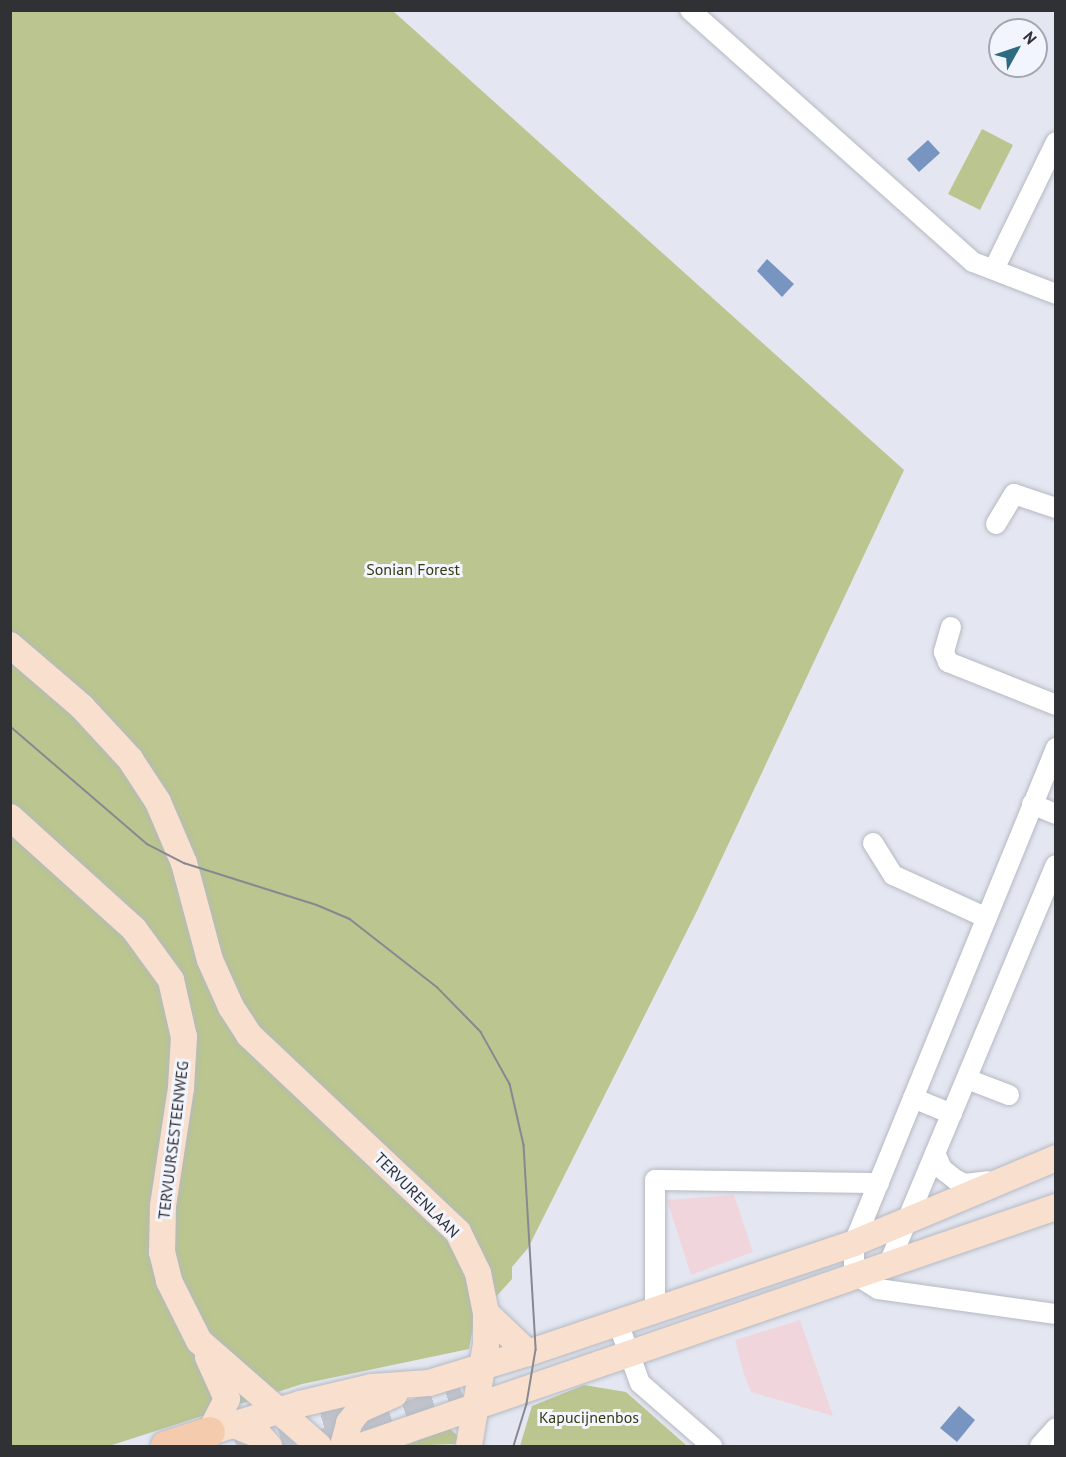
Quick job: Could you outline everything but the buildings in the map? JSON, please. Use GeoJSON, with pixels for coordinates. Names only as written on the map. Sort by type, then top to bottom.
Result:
{"type":"FeatureCollection","features":[{"type":"Feature","properties":{"kind":"highway"},"geometry":{"type":"LineString","coordinates":[[165,1446],[222,1428]]}},
{"type":"Feature","properties":{"kind":"main road","name":"TERVURENLAAN"},"geometry":{"type":"LineString","coordinates":[[10,645],[82,707],[130,759],[158,802],[184,863],[210,960],[244,1028],[288,1074],[458,1232],[478,1273],[486,1313],[482,1367],[469,1446]]}},
{"type":"Feature","properties":{"kind":"main road","name":"TERVUURSESTEENWEG"},"geometry":{"type":"LineString","coordinates":[[10,817],[134,928],[162,965],[177,996],[182,1016],[183,1061],[163,1206],[162,1252],[178,1305],[199,1341],[319,1446]]}},
{"type":"Feature","properties":{"kind":"main road"},"geometry":{"type":"LineString","coordinates":[[343,1446],[349,1423],[359,1410],[429,1383],[528,1353],[618,1323],[656,1307],[854,1243],[1014,1178],[1056,1158]]}},
{"type":"Feature","properties":{"kind":"main road"},"geometry":{"type":"LineString","coordinates":[[361,1446],[890,1261],[1056,1207]]}},
{"type":"Feature","properties":{"kind":"main road"},"geometry":{"type":"LineString","coordinates":[[486,1313],[528,1353]]}},
{"type":"Feature","properties":{"kind":"main road"},"geometry":{"type":"LineString","coordinates":[[199,1341],[223,1383],[227,1399],[222,1428]]}},
{"type":"Feature","properties":{"kind":"main road"},"geometry":{"type":"LineString","coordinates":[[222,1428],[277,1410],[372,1387],[429,1383]]}},
{"type":"Feature","properties":{"kind":"main road"},"geometry":{"type":"LineString","coordinates":[[222,1428],[259,1435],[269,1446]]}},
{"type":"Feature","properties":{"kind":"street"},"geometry":{"type":"LineString","coordinates":[[690,10],[973,262],[1056,294]]}},
{"type":"Feature","properties":{"kind":"street"},"geometry":{"type":"LineString","coordinates":[[994,269],[1056,141]]}},
{"type":"Feature","properties":{"kind":"street"},"geometry":{"type":"LineString","coordinates":[[996,524],[1014,494],[1056,508]]}},
{"type":"Feature","properties":{"kind":"street"},"geometry":{"type":"LineString","coordinates":[[951,627],[944,652],[948,662],[1056,705]]}},
{"type":"Feature","properties":{"kind":"street"},"geometry":{"type":"LineString","coordinates":[[1056,748],[854,1243],[854,1274],[878,1289],[1056,1314]]}},
{"type":"Feature","properties":{"kind":"street"},"geometry":{"type":"LineString","coordinates":[[1032,804],[1056,814]]}},
{"type":"Feature","properties":{"kind":"street"},"geometry":{"type":"LineString","coordinates":[[873,843],[892,875],[987,918]]}},
{"type":"Feature","properties":{"kind":"street"},"geometry":{"type":"LineString","coordinates":[[890,1261],[1056,865]]}},
{"type":"Feature","properties":{"kind":"street"},"geometry":{"type":"LineString","coordinates":[[967,1078],[1009,1095]]}},
{"type":"Feature","properties":{"kind":"street"},"geometry":{"type":"LineString","coordinates":[[913,1098],[952,1114]]}},
{"type":"Feature","properties":{"kind":"street"},"geometry":{"type":"LineString","coordinates":[[935,1153],[942,1168],[960,1182],[1014,1178]]}},
{"type":"Feature","properties":{"kind":"street"},"geometry":{"type":"LineString","coordinates":[[656,1307],[655,1180],[879,1184]]}},
{"type":"Feature","properties":{"kind":"street"},"geometry":{"type":"LineString","coordinates":[[618,1323],[640,1383],[712,1446]]}},
{"type":"Feature","properties":{"kind":"street"},"geometry":{"type":"LineString","coordinates":[[1040,1446],[1056,1428]]}},
{"type":"Feature","properties":{"kind":"shaded area"},"geometry":{"type":"Polygon","coordinates":[[[734,1195],[753,1252],[691,1275],[667,1200],[734,1195]]]}},
{"type":"Feature","properties":{"kind":"shaded area"},"geometry":{"type":"Polygon","coordinates":[[[800,1320],[833,1416],[751,1392],[744,1374],[735,1340],[800,1320]]]}},
{"type":"Feature","properties":{"kind":"green space","name":"Sonian Forest"},"geometry":{"type":"Polygon","coordinates":[[[10,11],[393,11],[904,470],[696,913],[528,1248],[512,1267],[512,1279],[474,1321],[469,1349],[302,1384],[109,1446],[11,1446],[10,11]]]}},
{"type":"Feature","properties":{"kind":"green space"},"geometry":{"type":"Polygon","coordinates":[[[982,129],[1013,145],[980,210],[948,194],[982,129]]]}},
{"type":"Feature","properties":{"kind":"green space","name":"Kapucijnenbos"},"geometry":{"type":"Polygon","coordinates":[[[584,1385],[626,1392],[687,1446],[520,1446],[532,1406],[584,1385]]]}},
{"type":"Feature","properties":{"kind":"green space"},"geometry":{"type":"Polygon","coordinates":[[[449,1428],[458,1436],[455,1444],[404,1446],[449,1428]]]}},
{"type":"Feature","properties":{"kind":"water"},"geometry":{"type":"Polygon","coordinates":[[[928,140],[940,153],[919,172],[907,159],[928,140]]]}},
{"type":"Feature","properties":{"kind":"water"},"geometry":{"type":"Polygon","coordinates":[[[767,259],[794,284],[782,297],[757,271],[767,259]]]}},
{"type":"Feature","properties":{"kind":"water"},"geometry":{"type":"Polygon","coordinates":[[[959,1406],[975,1420],[957,1442],[940,1428],[959,1406]]]}},
{"type":"Feature","properties":{"kind":"tunnel"},"geometry":{"type":"LineString","coordinates":[[321,1445],[463,1398]]}},
{"type":"Feature","properties":{"kind":"tunnel"},"geometry":{"type":"LineString","coordinates":[[236,1446],[378,1405]]}},
{"type":"Feature","properties":{"kind":"tram line"},"geometry":{"type":"LineString","coordinates":[[10,726],[147,844],[184,863],[317,905],[350,919],[437,987],[481,1032],[510,1084],[524,1145],[536,1350],[527,1404],[514,1446]]}}]}
